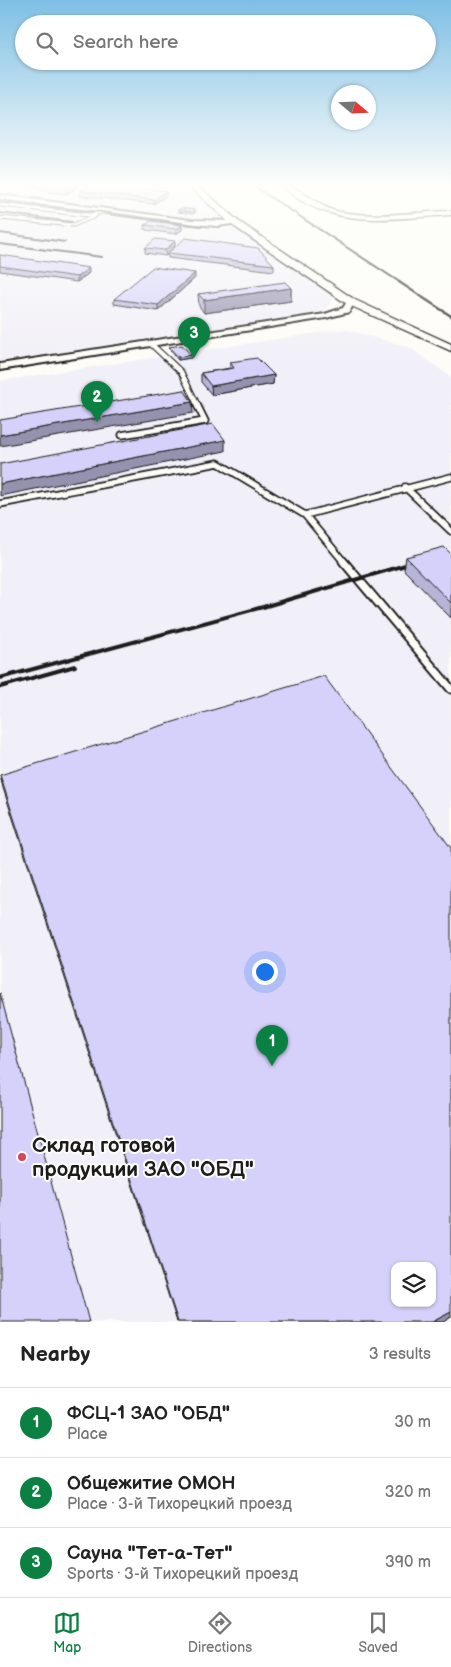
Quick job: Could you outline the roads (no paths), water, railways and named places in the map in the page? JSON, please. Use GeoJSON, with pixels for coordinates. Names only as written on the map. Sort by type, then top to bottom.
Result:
{"type":"FeatureCollection","features":[{"type":"Feature","properties":{"kind":"street"},"geometry":{"type":"LineString","coordinates":[[270,247],[351,302],[451,348]]}},
{"type":"Feature","properties":{"kind":"street"},"geometry":{"type":"LineString","coordinates":[[0,367],[326,316],[346,310],[351,302]]}},
{"type":"Feature","properties":{"kind":"lane"},"geometry":{"type":"LineString","coordinates":[[122,435],[204,421],[181,372],[150,343]]}},
{"type":"Feature","properties":{"kind":"lane"},"geometry":{"type":"LineString","coordinates":[[0,504],[218,463],[305,515],[451,689]]}},
{"type":"Feature","properties":{"kind":"lane"},"geometry":{"type":"LineString","coordinates":[[305,515],[405,487],[451,477]]}},
{"type":"Feature","properties":{"kind":"lane"},"geometry":{"type":"LineString","coordinates":[[405,487],[451,531]]}},
{"type":"Feature","properties":{"kind":"railway"},"geometry":{"type":"LineString","coordinates":[[21,247],[102,257]]}},
{"type":"Feature","properties":{"kind":"railway"},"geometry":{"type":"LineString","coordinates":[[346,247],[401,283]]}},
{"type":"Feature","properties":{"kind":"railway"},"geometry":{"type":"LineString","coordinates":[[399,282],[451,316]]}},
{"type":"Feature","properties":{"kind":"railway"},"geometry":{"type":"LineString","coordinates":[[0,678],[263,607],[419,561],[417,562]]}},
{"type":"Feature","properties":{"kind":"railway"},"geometry":{"type":"LineString","coordinates":[[0,687],[75,666]]}},
{"type":"Feature","properties":{"kind":"place","name":"Сауна \"Тет-а-Тет\""},"geometry":{"type":"Point","coordinates":[194,358]}},
{"type":"Feature","properties":{"kind":"place","name":"Общежитие ОМОН"},"geometry":{"type":"Point","coordinates":[97,422]}},
{"type":"Feature","properties":{"kind":"place","name":"ФСЦ-1 ЗАО \"ОБД\""},"geometry":{"type":"Point","coordinates":[272,1066]}},
{"type":"Feature","properties":{"kind":"place","name":"Склад готовой продукции ЗАО \"ОБД\""},"geometry":{"type":"Point","coordinates":[22,1157]}}]}
